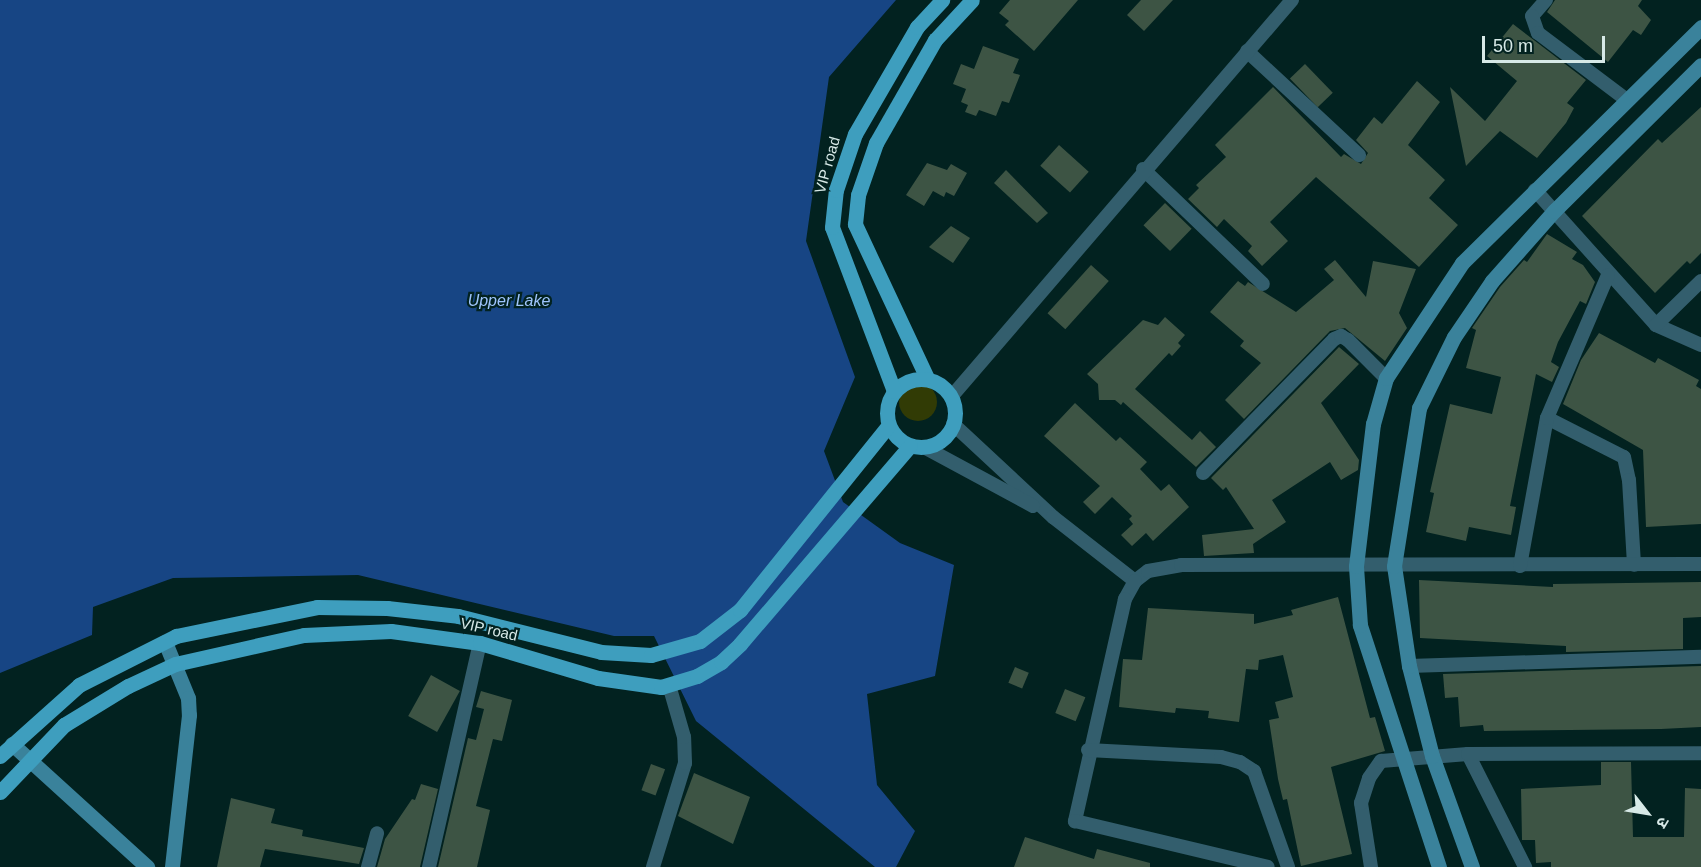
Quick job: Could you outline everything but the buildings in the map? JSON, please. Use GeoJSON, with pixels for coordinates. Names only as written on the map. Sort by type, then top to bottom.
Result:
{"type":"FeatureCollection","features":[{"type":"Feature","properties":{"kind":"main road","name":"VIP road"},"geometry":{"type":"LineString","coordinates":[[894,390],[832,227],[836,190],[855,134],[917,27],[942,0]]}},
{"type":"Feature","properties":{"kind":"main road"},"geometry":{"type":"LineString","coordinates":[[927,378],[855,224],[858,195],[876,143],[935,40],[972,0]]}},
{"type":"Feature","properties":{"kind":"main road"},"geometry":{"type":"LineString","coordinates":[[672,684],[721,662],[740,644],[873,489],[917,447],[938,443],[953,424],[956,415],[952,396],[941,384],[927,378],[909,380],[894,390],[888,401],[888,426],[897,438],[917,447]]}},
{"type":"Feature","properties":{"kind":"main road","name":"VIP road"},"geometry":{"type":"LineString","coordinates":[[0,756],[79,685],[176,636],[317,607],[387,608],[499,624],[601,652],[651,655],[700,641],[741,610],[854,473],[888,426]]}},
{"type":"Feature","properties":{"kind":"main road","name":"VIP road"},"geometry":{"type":"LineString","coordinates":[[0,792],[28,759],[64,725],[128,686],[176,664],[304,635],[391,631],[480,643],[598,678],[672,684]]}},
{"type":"Feature","properties":{"kind":"street"},"geometry":{"type":"LineString","coordinates":[[952,396],[1143,169],[1292,0]]}},
{"type":"Feature","properties":{"kind":"street"},"geometry":{"type":"LineString","coordinates":[[1546,0],[1532,16],[1538,33],[1627,100]]}},
{"type":"Feature","properties":{"kind":"street"},"geometry":{"type":"LineString","coordinates":[[1439,867],[1401,759],[1360,625],[1356,566],[1373,424],[1386,378],[1462,263],[1701,27]]}},
{"type":"Feature","properties":{"kind":"street"},"geometry":{"type":"LineString","coordinates":[[1246,51],[1359,155]]}},
{"type":"Feature","properties":{"kind":"street"},"geometry":{"type":"LineString","coordinates":[[1472,867],[1432,756],[1409,666],[1394,566],[1419,408],[1454,337],[1492,281],[1554,211],[1701,65]]}},
{"type":"Feature","properties":{"kind":"street"},"geometry":{"type":"LineString","coordinates":[[1143,169],[1263,284]]}},
{"type":"Feature","properties":{"kind":"street"},"geometry":{"type":"LineString","coordinates":[[1535,190],[1656,325],[1701,345]]}},
{"type":"Feature","properties":{"kind":"street"},"geometry":{"type":"LineString","coordinates":[[1520,566],[1547,418],[1608,274]]}},
{"type":"Feature","properties":{"kind":"street"},"geometry":{"type":"LineString","coordinates":[[1656,325],[1701,281]]}},
{"type":"Feature","properties":{"kind":"street"},"geometry":{"type":"LineString","coordinates":[[1203,474],[1334,339],[1341,336],[1348,340],[1386,378]]}},
{"type":"Feature","properties":{"kind":"street"},"geometry":{"type":"LineString","coordinates":[[1547,418],[1624,457],[1629,480],[1634,565]]}},
{"type":"Feature","properties":{"kind":"street"},"geometry":{"type":"LineString","coordinates":[[953,424],[1053,517],[1135,581]]}},
{"type":"Feature","properties":{"kind":"street"},"geometry":{"type":"LineString","coordinates":[[917,447],[1053,517]]}},
{"type":"Feature","properties":{"kind":"street"},"geometry":{"type":"LineString","coordinates":[[1268,867],[1075,821],[1088,750],[1125,599],[1135,581],[1148,571],[1181,565],[1701,564]]}},
{"type":"Feature","properties":{"kind":"street"},"geometry":{"type":"LineString","coordinates":[[165,642],[176,664],[188,698],[189,715],[172,867]]}},
{"type":"Feature","properties":{"kind":"street"},"geometry":{"type":"LineString","coordinates":[[429,867],[480,643]]}},
{"type":"Feature","properties":{"kind":"street"},"geometry":{"type":"LineString","coordinates":[[1409,666],[1701,657]]}},
{"type":"Feature","properties":{"kind":"street"},"geometry":{"type":"LineString","coordinates":[[653,867],[685,764],[684,737],[672,684]]}},
{"type":"Feature","properties":{"kind":"street"},"geometry":{"type":"LineString","coordinates":[[12,744],[147,867]]}},
{"type":"Feature","properties":{"kind":"street"},"geometry":{"type":"LineString","coordinates":[[1088,750],[1221,757],[1240,762],[1254,771],[1288,867]]}},
{"type":"Feature","properties":{"kind":"street"},"geometry":{"type":"LineString","coordinates":[[1371,867],[1362,803],[1369,778],[1381,761],[1468,754],[1701,753]]}},
{"type":"Feature","properties":{"kind":"street"},"geometry":{"type":"LineString","coordinates":[[1468,754],[1525,867]]}},
{"type":"Feature","properties":{"kind":"street"},"geometry":{"type":"LineString","coordinates":[[368,867],[377,833]]}},
{"type":"Feature","properties":{"kind":"green space"},"geometry":{"type":"Polygon","coordinates":[[[918,383],[931,389],[937,402],[931,415],[918,421],[905,415],[899,402],[905,389],[918,383]]]}},
{"type":"Feature","properties":{"kind":"water","name":"Upper Lake"},"geometry":{"type":"Polygon","coordinates":[[[0,0],[896,0],[829,77],[806,241],[855,377],[824,451],[843,502],[900,543],[954,565],[935,676],[867,694],[877,785],[915,831],[896,867],[875,867],[696,721],[654,636],[614,636],[358,575],[173,578],[93,607],[92,635],[0,673],[0,0]]]}}]}
